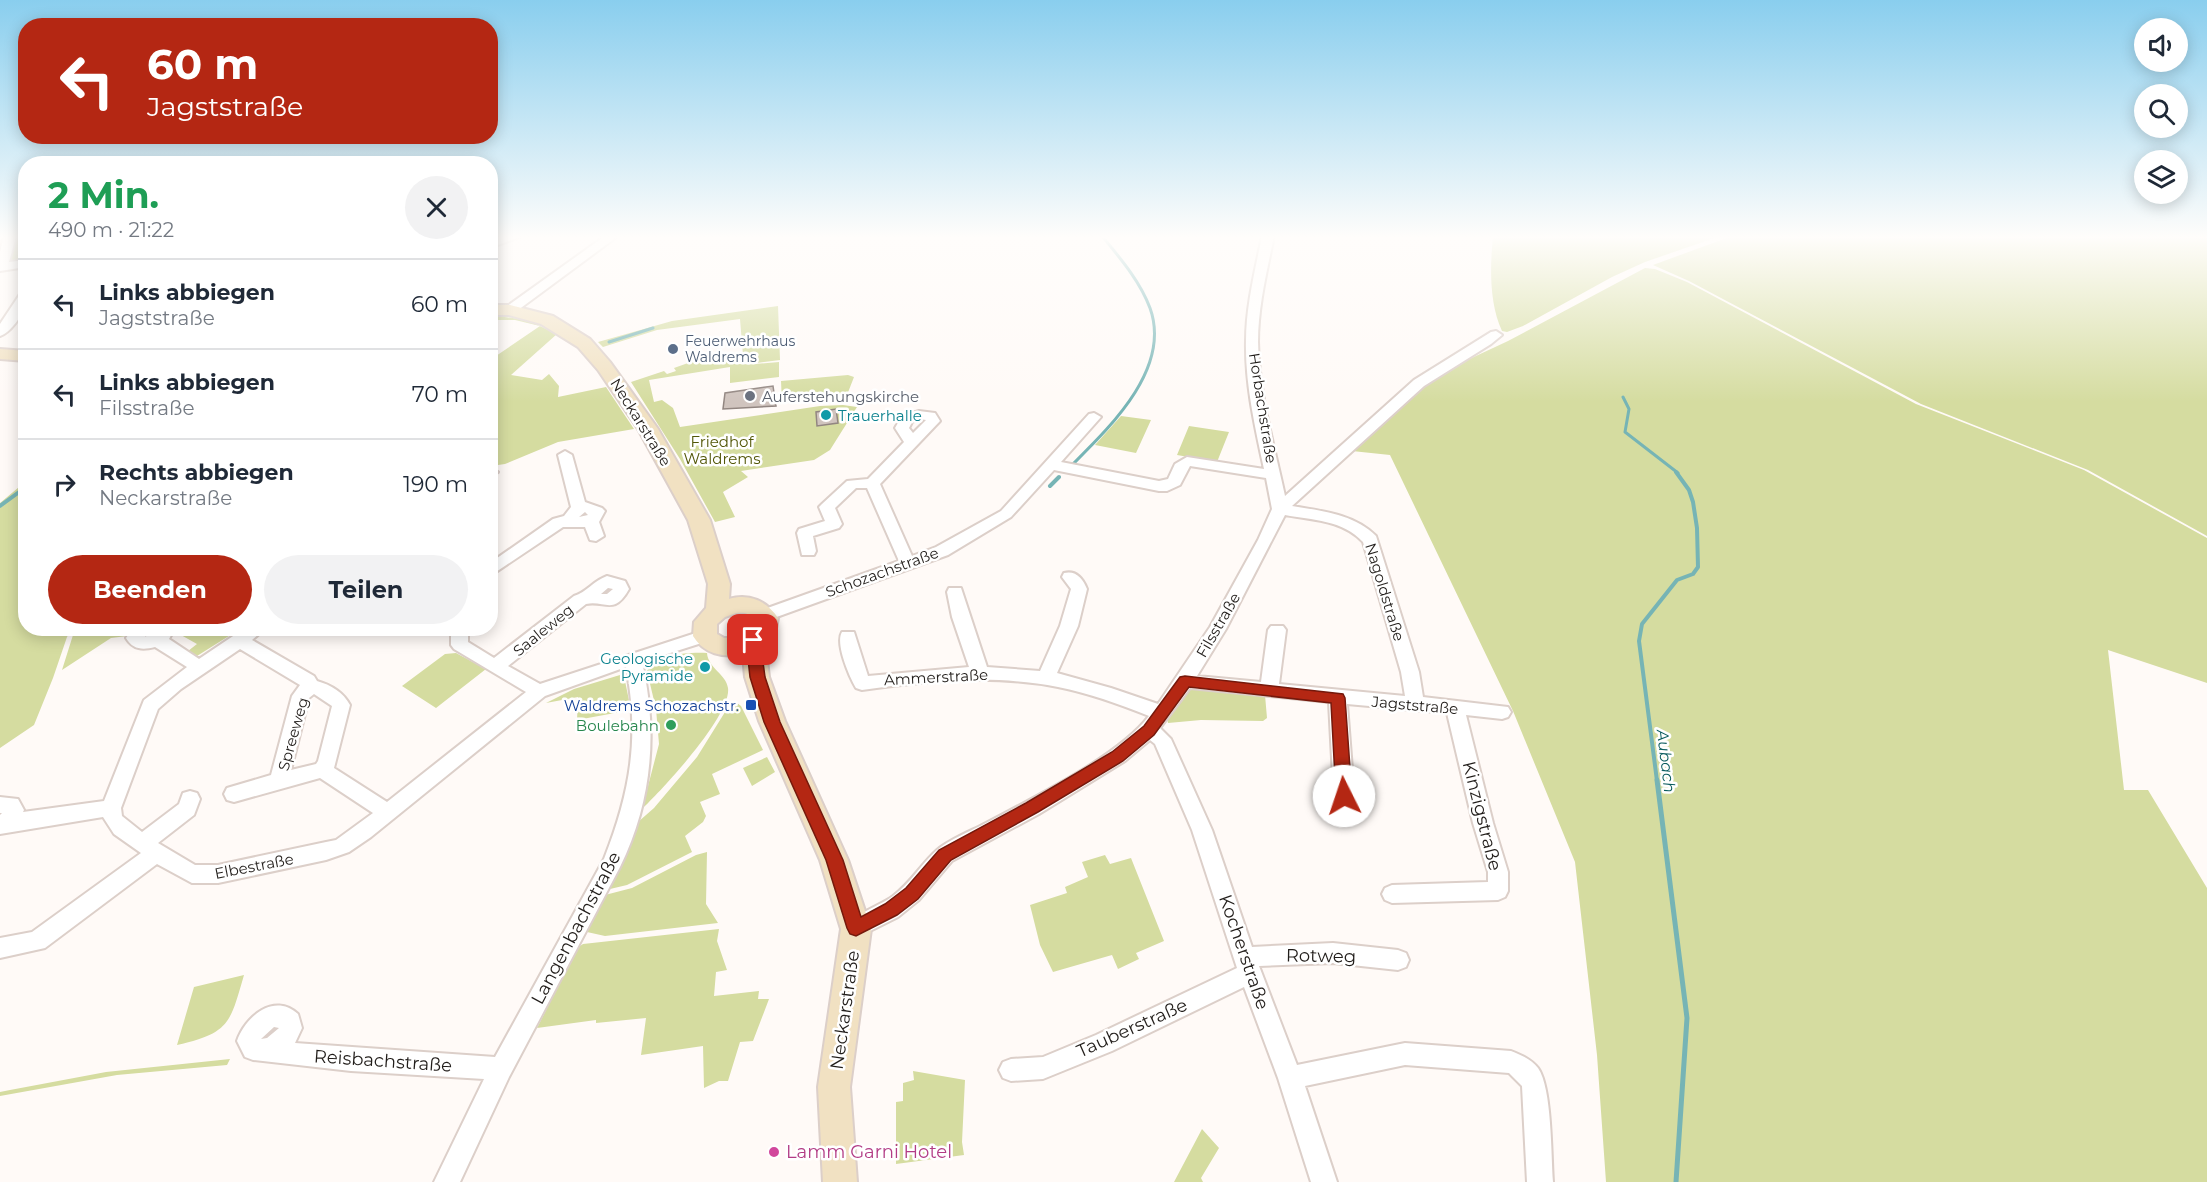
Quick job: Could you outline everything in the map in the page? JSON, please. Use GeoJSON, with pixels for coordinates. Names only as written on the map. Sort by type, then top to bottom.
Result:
{"type":"FeatureCollection","features":[{"type":"Feature","properties":{"kind":"street"},"geometry":{"type":"LineString","coordinates":[[510,310],[536,291]]}},
{"type":"Feature","properties":{"kind":"street","name":"Horbachstraße"},"geometry":{"type":"LineString","coordinates":[[1258,291],[1252,339],[1253,366],[1280,509]]}},
{"type":"Feature","properties":{"kind":"street"},"geometry":{"type":"LineString","coordinates":[[0,332],[18,308]]}},
{"type":"Feature","properties":{"kind":"street","name":"Neckarstraße"},"geometry":{"type":"LineString","coordinates":[[498,310],[510,310],[547,320],[566,330],[584,343],[604,366],[648,429],[699,520],[719,584],[717,611]]}},
{"type":"Feature","properties":{"kind":"street","name":"Filsstraße"},"geometry":{"type":"LineString","coordinates":[[856,928],[891,910],[912,894],[945,855],[1032,808],[1118,756],[1149,730],[1185,681],[1266,540],[1280,509],[1419,383],[1431,374],[1477,350],[1496,335]]}},
{"type":"Feature","properties":{"kind":"street"},"geometry":{"type":"LineString","coordinates":[[1,355],[18,356]]}},
{"type":"Feature","properties":{"kind":"street","name":"Schozachstraße"},"geometry":{"type":"LineString","coordinates":[[756,610],[908,564],[942,551],[1006,514],[1094,417]]}},
{"type":"Feature","properties":{"kind":"street"},"geometry":{"type":"LineString","coordinates":[[808,551],[805,533],[834,524],[827,507],[852,484],[872,483],[912,443]]}},
{"type":"Feature","properties":{"kind":"street"},"geometry":{"type":"LineString","coordinates":[[565,454],[575,514],[579,523],[594,528]]}},
{"type":"Feature","properties":{"kind":"street"},"geometry":{"type":"LineString","coordinates":[[1052,465],[1160,486],[1167,486],[1175,482],[1180,467],[1187,461],[1274,475]]}},
{"type":"Feature","properties":{"kind":"street"},"geometry":{"type":"LineString","coordinates":[[872,483],[908,564]]}},
{"type":"Feature","properties":{"kind":"street","name":"Nagoldstraße"},"geometry":{"type":"LineString","coordinates":[[1280,509],[1349,525],[1363,531],[1371,540],[1410,672],[1415,704]]}},
{"type":"Feature","properties":{"kind":"street"},"geometry":{"type":"LineString","coordinates":[[498,565],[558,522],[575,514]]}},
{"type":"Feature","properties":{"kind":"street"},"geometry":{"type":"LineString","coordinates":[[1046,678],[1069,626],[1079,589],[1070,577]]}},
{"type":"Feature","properties":{"kind":"street","name":"Saaleweg"},"geometry":{"type":"LineString","coordinates":[[495,667],[580,600],[593,596],[596,588],[607,580]]}},
{"type":"Feature","properties":{"kind":"street"},"geometry":{"type":"LineString","coordinates":[[719,584],[756,610],[765,626],[753,640],[741,645],[727,647],[715,645],[705,636],[706,622],[717,611],[735,605],[756,610]]}},
{"type":"Feature","properties":{"kind":"street"},"geometry":{"type":"LineString","coordinates":[[955,592],[960,617],[980,673]]}},
{"type":"Feature","properties":{"kind":"street"},"geometry":{"type":"LineString","coordinates":[[1269,690],[1277,630]]}},
{"type":"Feature","properties":{"kind":"street"},"geometry":{"type":"LineString","coordinates":[[136,636],[137,642],[146,643],[158,636]]}},
{"type":"Feature","properties":{"kind":"street"},"geometry":{"type":"LineString","coordinates":[[164,636],[199,667]]}},
{"type":"Feature","properties":{"kind":"street"},"geometry":{"type":"LineString","coordinates":[[2,818],[111,808],[150,705],[156,698],[199,667],[247,636]]}},
{"type":"Feature","properties":{"kind":"street"},"geometry":{"type":"LineString","coordinates":[[459,636],[460,645],[539,691]]}},
{"type":"Feature","properties":{"kind":"street","name":"Elbestraße"},"geometry":{"type":"LineString","coordinates":[[111,808],[112,819],[149,848],[192,874],[235,872],[342,846],[387,813],[539,691],[705,636]]}},
{"type":"Feature","properties":{"kind":"street","name":"Ammerstraße"},"geometry":{"type":"LineString","coordinates":[[848,636],[851,654],[862,683],[934,675],[980,673],[1046,678],[1077,685],[1161,713]]}},
{"type":"Feature","properties":{"kind":"street","name":"Neckarstraße"},"geometry":{"type":"LineString","coordinates":[[753,640],[757,677],[783,750],[834,860],[856,928],[834,1087],[840,1182]]}},
{"type":"Feature","properties":{"kind":"street","name":"Spreeweg"},"geometry":{"type":"LineString","coordinates":[[240,641],[308,681],[309,687]]}},
{"type":"Feature","properties":{"kind":"street","name":"Neckarstraße"},"geometry":{"type":"LineString","coordinates":[[727,647],[757,677]]}},
{"type":"Feature","properties":{"kind":"street","name":"Langenbachstraße"},"geometry":{"type":"LineString","coordinates":[[447,1182],[501,1070],[613,861],[626,831],[639,785],[644,748],[641,691],[633,659]]}},
{"type":"Feature","properties":{"kind":"street","name":"Jagststraße"},"geometry":{"type":"LineString","coordinates":[[1185,681],[1338,698],[1502,712]]}},
{"type":"Feature","properties":{"kind":"street","name":"Spreeweg"},"geometry":{"type":"LineString","coordinates":[[315,686],[336,698],[341,705],[327,764],[322,770],[288,778],[280,777],[301,696],[309,687],[315,686]]}},
{"type":"Feature","properties":{"kind":"street"},"geometry":{"type":"LineString","coordinates":[[1338,698],[1344,796]]}},
{"type":"Feature","properties":{"kind":"street","name":"Kinzigstraße"},"geometry":{"type":"LineString","coordinates":[[1392,894],[1498,891],[1498,872],[1483,823],[1455,709]]}},
{"type":"Feature","properties":{"kind":"street","name":"Kocherstraße"},"geometry":{"type":"LineString","coordinates":[[1149,730],[1162,739],[1202,830],[1247,965],[1290,1078],[1324,1182]]}},
{"type":"Feature","properties":{"kind":"street"},"geometry":{"type":"LineString","coordinates":[[322,770],[387,813]]}},
{"type":"Feature","properties":{"kind":"street"},"geometry":{"type":"LineString","coordinates":[[234,794],[288,778]]}},
{"type":"Feature","properties":{"kind":"street"},"geometry":{"type":"LineString","coordinates":[[0,948],[37,941],[149,848],[187,809],[190,799]]}},
{"type":"Feature","properties":{"kind":"street","name":"Rotweg"},"geometry":{"type":"LineString","coordinates":[[1247,965],[1333,953],[1398,960]]}},
{"type":"Feature","properties":{"kind":"street","name":"Tauberstraße"},"geometry":{"type":"LineString","coordinates":[[1011,1070],[1043,1068],[1114,1038],[1247,965]]}},
{"type":"Feature","properties":{"kind":"street","name":"Reisbachstraße"},"geometry":{"type":"LineString","coordinates":[[265,1051],[351,1060],[501,1070]]}},
{"type":"Feature","properties":{"kind":"street"},"geometry":{"type":"LineString","coordinates":[[1290,1078],[1405,1054],[1511,1062],[1530,1076],[1534,1084],[1540,1182]]}},
{"type":"Feature","properties":{"kind":"green space"},"geometry":{"type":"Polygon","coordinates":[[[1493,291],[1586,291],[1523,326],[1507,332],[1502,331],[1493,291]]]}},
{"type":"Feature","properties":{"kind":"green space"},"geometry":{"type":"Polygon","coordinates":[[[1602,291],[1704,291],[1916,404],[2084,470],[2207,538],[2207,683],[2108,650],[2124,790],[2148,790],[2207,888],[2207,1182],[1606,1182],[1597,1055],[1575,862],[1513,711],[1390,455],[1352,451],[1433,376],[1508,341],[1602,291]]]}},
{"type":"Feature","properties":{"kind":"green space"},"geometry":{"type":"Polygon","coordinates":[[[1708,291],[2207,291],[2207,536],[2088,470],[1921,404],[1708,291]]]}},
{"type":"Feature","properties":{"kind":"green space","name":"Friedhof Waldrems"},"geometry":{"type":"Polygon","coordinates":[[[778,306],[780,360],[742,365],[779,362],[779,377],[730,383],[730,367],[649,380],[654,402],[662,400],[673,408],[680,427],[820,406],[857,407],[830,450],[814,460],[741,471],[748,477],[723,492],[735,517],[715,522],[680,459],[631,382],[664,371],[667,374],[676,371],[674,368],[688,363],[743,355],[740,319],[657,330],[603,347],[598,342],[672,321],[778,306]]]}},
{"type":"Feature","properties":{"kind":"green space"},"geometry":{"type":"Polygon","coordinates":[[[498,316],[527,320],[540,326],[515,320],[498,320],[498,316]]]}},
{"type":"Feature","properties":{"kind":"green space"},"geometry":{"type":"Polygon","coordinates":[[[540,326],[557,334],[511,375],[542,380],[549,374],[559,386],[558,397],[606,387],[634,429],[558,442],[498,465],[498,355],[540,326]]]}},
{"type":"Feature","properties":{"kind":"green space"},"geometry":{"type":"Polygon","coordinates":[[[848,375],[854,377],[847,395],[782,403],[781,381],[848,375]]]}},
{"type":"Feature","properties":{"kind":"green space"},"geometry":{"type":"Polygon","coordinates":[[[1121,416],[1151,420],[1136,453],[1095,445],[1121,416]]]}},
{"type":"Feature","properties":{"kind":"green space"},"geometry":{"type":"Polygon","coordinates":[[[1189,426],[1229,432],[1217,462],[1177,455],[1189,426]]]}},
{"type":"Feature","properties":{"kind":"green space"},"geometry":{"type":"Polygon","coordinates":[[[18,488],[18,636],[68,636],[34,725],[0,748],[0,503],[18,488]]]}},
{"type":"Feature","properties":{"kind":"green space"},"geometry":{"type":"Polygon","coordinates":[[[73,636],[127,636],[111,638],[62,670],[73,636]]]}},
{"type":"Feature","properties":{"kind":"green space"},"geometry":{"type":"Polygon","coordinates":[[[183,636],[229,636],[197,656],[188,651],[197,644],[183,636]]]}},
{"type":"Feature","properties":{"kind":"green space"},"geometry":{"type":"Polygon","coordinates":[[[456,653],[486,669],[436,708],[402,686],[445,654],[456,653]]]}},
{"type":"Feature","properties":{"kind":"green space"},"geometry":{"type":"Polygon","coordinates":[[[707,653],[710,663],[727,683],[726,700],[719,716],[694,752],[642,809],[659,744],[656,709],[647,671],[658,661],[674,655],[707,653]]]}},
{"type":"Feature","properties":{"kind":"green space"},"geometry":{"type":"Polygon","coordinates":[[[620,675],[625,681],[631,710],[577,720],[578,697],[546,703],[574,689],[620,675]]]}},
{"type":"Feature","properties":{"kind":"green space"},"geometry":{"type":"Polygon","coordinates":[[[1198,688],[1265,695],[1267,718],[1263,721],[1201,720],[1168,723],[1167,718],[1186,691],[1198,688]]]}},
{"type":"Feature","properties":{"kind":"green space"},"geometry":{"type":"Polygon","coordinates":[[[737,703],[741,706],[763,750],[712,774],[720,794],[700,802],[706,816],[703,822],[685,836],[692,852],[627,885],[610,889],[638,822],[654,808],[697,757],[730,704],[737,703]]]}},
{"type":"Feature","properties":{"kind":"green space"},"geometry":{"type":"Polygon","coordinates":[[[767,757],[775,772],[752,786],[743,768],[767,757]]]}},
{"type":"Feature","properties":{"kind":"green space"},"geometry":{"type":"Polygon","coordinates":[[[707,852],[706,904],[718,923],[605,936],[587,932],[605,895],[632,888],[696,855],[707,852]]]}},
{"type":"Feature","properties":{"kind":"green space"},"geometry":{"type":"Polygon","coordinates":[[[1105,855],[1110,864],[1131,858],[1164,941],[1136,953],[1139,959],[1118,969],[1112,955],[1053,972],[1040,945],[1030,905],[1067,893],[1065,887],[1088,877],[1082,862],[1105,855]]]}},
{"type":"Feature","properties":{"kind":"green space"},"geometry":{"type":"Polygon","coordinates":[[[719,929],[717,941],[727,970],[716,972],[714,996],[759,991],[758,999],[769,999],[753,1041],[740,1042],[728,1081],[719,1081],[704,1088],[703,1046],[641,1055],[646,1018],[596,1023],[596,1020],[537,1028],[577,948],[583,944],[719,929]]]}},
{"type":"Feature","properties":{"kind":"green space"},"geometry":{"type":"Polygon","coordinates":[[[244,975],[231,1015],[225,1024],[208,1036],[177,1045],[194,987],[244,975]]]}},
{"type":"Feature","properties":{"kind":"green space"},"geometry":{"type":"Polygon","coordinates":[[[230,1059],[227,1065],[117,1075],[0,1096],[0,1092],[106,1072],[230,1059]]]}},
{"type":"Feature","properties":{"kind":"green space"},"geometry":{"type":"Polygon","coordinates":[[[913,1071],[965,1080],[962,1142],[964,1155],[896,1164],[896,1102],[903,1101],[903,1083],[914,1080],[913,1071]]]}},
{"type":"Feature","properties":{"kind":"green space"},"geometry":{"type":"Polygon","coordinates":[[[1202,1129],[1219,1148],[1201,1178],[1203,1182],[1174,1182],[1202,1129]]]}},
{"type":"Feature","properties":{"kind":"building","name":"Auferstehungskirche"},"geometry":{"type":"Polygon","coordinates":[[[773,386],[776,406],[723,409],[725,393],[773,386]]]}},
{"type":"Feature","properties":{"kind":"building","name":"Trauerhalle"},"geometry":{"type":"Polygon","coordinates":[[[836,409],[838,423],[817,426],[816,412],[836,409]]]}},
{"type":"Feature","properties":{"kind":"waterway"},"geometry":{"type":"LineString","coordinates":[[1070,467],[1118,416],[1145,375],[1152,353],[1154,331],[1150,308],[1143,291]]}},
{"type":"Feature","properties":{"kind":"waterway"},"geometry":{"type":"LineString","coordinates":[[609,342],[653,328]]}},
{"type":"Feature","properties":{"kind":"waterway","name":"Aubach"},"geometry":{"type":"LineString","coordinates":[[1623,397],[1629,409],[1625,432],[1678,473]]}},
{"type":"Feature","properties":{"kind":"waterway","name":"Aubach"},"geometry":{"type":"LineString","coordinates":[[1657,781],[1639,641],[1642,624],[1677,580],[1693,574],[1698,567],[1697,528],[1693,502],[1689,490],[1676,472]]}},
{"type":"Feature","properties":{"kind":"waterway"},"geometry":{"type":"LineString","coordinates":[[1050,486],[1059,477]]}},
{"type":"Feature","properties":{"kind":"waterway"},"geometry":{"type":"LineString","coordinates":[[0,506],[18,493]]}},
{"type":"Feature","properties":{"kind":"waterway","name":"Aubach"},"geometry":{"type":"LineString","coordinates":[[1657,780],[1687,1018],[1676,1182]]}},
{"type":"Feature","properties":{"kind":"place","name":"Feuerwehrhaus Waldrems"},"geometry":{"type":"Point","coordinates":[673,349]}},
{"type":"Feature","properties":{"kind":"place","name":"Auferstehungskirche"},"geometry":{"type":"Point","coordinates":[750,396]}},
{"type":"Feature","properties":{"kind":"place","name":"Trauerhalle"},"geometry":{"type":"Point","coordinates":[826,415]}},
{"type":"Feature","properties":{"kind":"place","name":"Geologische Pyramide"},"geometry":{"type":"Point","coordinates":[705,667]}},
{"type":"Feature","properties":{"kind":"place","name":"Waldrems Schozachstr."},"geometry":{"type":"Point","coordinates":[751,705]}},
{"type":"Feature","properties":{"kind":"place","name":"Boulebahn"},"geometry":{"type":"Point","coordinates":[671,725]}},
{"type":"Feature","properties":{"kind":"place","name":"Lamm Garni Hotel"},"geometry":{"type":"Point","coordinates":[774,1152]}},
{"type":"Feature","properties":{"kind":"route"},"geometry":{"type":"LineString","coordinates":[[753,640],[757,677],[772,722],[834,860],[856,928],[891,910],[912,894],[945,855],[1032,808],[1118,756],[1149,730],[1185,681],[1338,698],[1344,796]]}}]}
